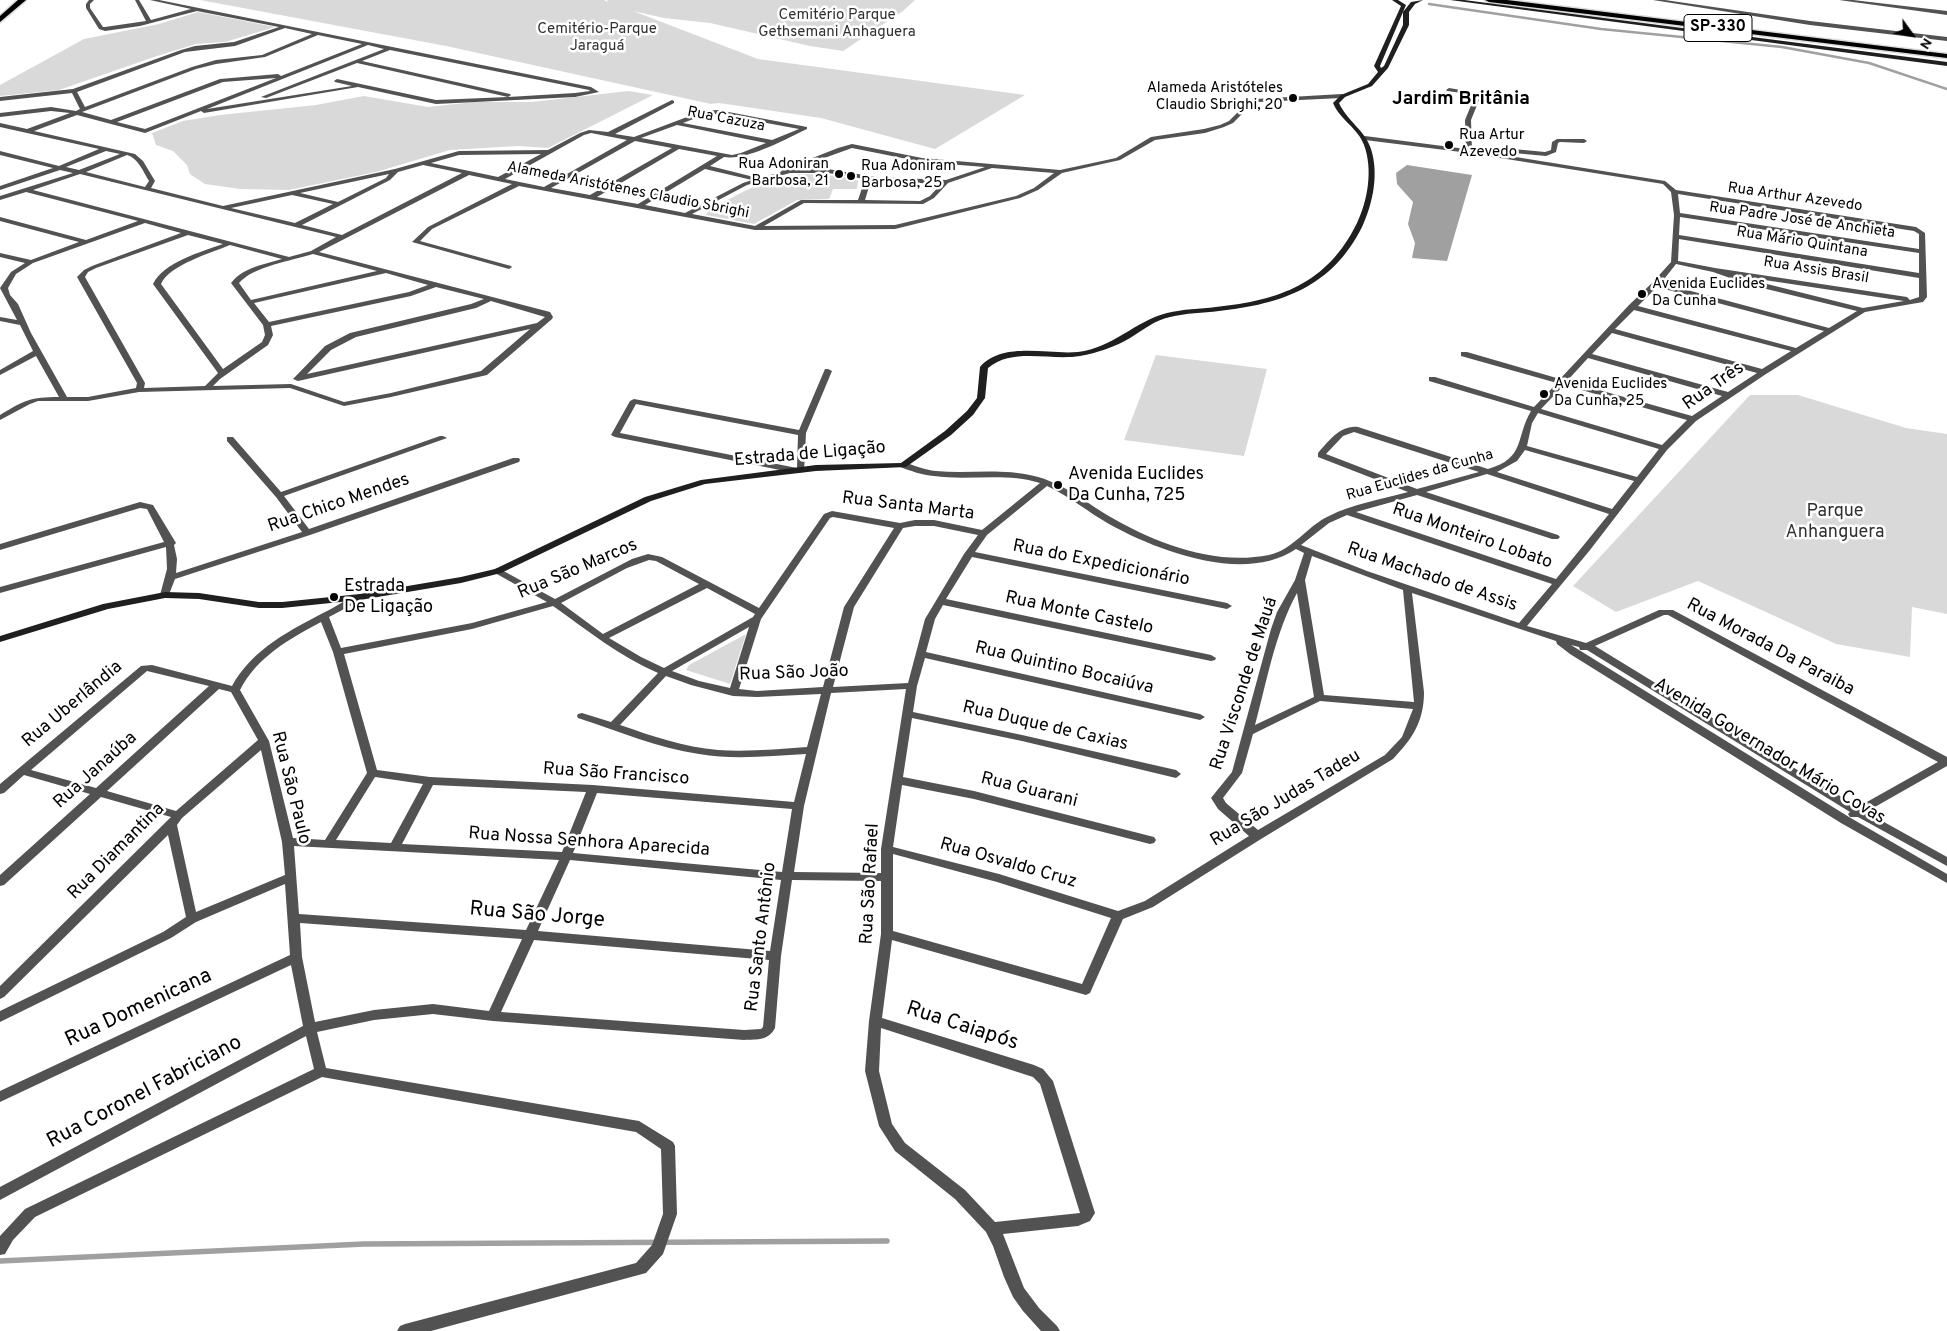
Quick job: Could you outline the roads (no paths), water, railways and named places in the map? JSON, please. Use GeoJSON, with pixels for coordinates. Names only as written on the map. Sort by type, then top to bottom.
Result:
{"type":"FeatureCollection","features":[{"type":"Feature","properties":{"kind":"highway"},"geometry":{"type":"LineString","coordinates":[[0,20],[22,0]]}},
{"type":"Feature","properties":{"kind":"highway","name":"SP-330"},"geometry":{"type":"LineString","coordinates":[[1489,0],[1947,56]]}},
{"type":"Feature","properties":{"kind":"highway","name":"SP-330"},"geometry":{"type":"LineString","coordinates":[[1524,0],[1947,52]]}},
{"type":"Feature","properties":{"kind":"main road"},"geometry":{"type":"LineString","coordinates":[[1380,71],[1377,66],[1404,5],[1394,0]]}},
{"type":"Feature","properties":{"kind":"main road"},"geometry":{"type":"LineString","coordinates":[[1365,138],[1337,108],[1336,103],[1342,96],[1371,84],[1380,71],[1386,67],[1406,25],[1406,12],[1413,4],[1421,0]]}},
{"type":"Feature","properties":{"kind":"main road"},"geometry":{"type":"LineString","coordinates":[[1452,0],[1837,48],[1947,64]]}},
{"type":"Feature","properties":{"kind":"main road","name":"Estrada de Ligação"},"geometry":{"type":"LineString","coordinates":[[0,639],[106,606],[165,595],[199,596],[236,603],[270,606],[360,597],[461,580],[498,571],[648,500],[704,482],[798,470],[903,465],[948,433],[970,413],[981,398],[984,367],[994,358],[1017,355],[1060,356],[1098,350],[1123,339],[1165,315],[1254,304],[1294,291],[1320,277],[1336,262],[1360,226],[1368,205],[1370,164],[1365,138]]}},
{"type":"Feature","properties":{"kind":"street"},"geometry":{"type":"LineString","coordinates":[[92,0],[88,4],[88,8],[101,28],[149,21],[198,9]]}},
{"type":"Feature","properties":{"kind":"street"},"geometry":{"type":"LineString","coordinates":[[137,0],[149,21]]}},
{"type":"Feature","properties":{"kind":"street"},"geometry":{"type":"LineString","coordinates":[[152,0],[591,89],[596,92],[574,95],[436,102],[337,81]]}},
{"type":"Feature","properties":{"kind":"street"},"geometry":{"type":"LineString","coordinates":[[1655,0],[1947,39]]}},
{"type":"Feature","properties":{"kind":"street"},"geometry":{"type":"LineString","coordinates":[[1677,3],[1697,0]]}},
{"type":"Feature","properties":{"kind":"street"},"geometry":{"type":"LineString","coordinates":[[1841,0],[1947,13]]}},
{"type":"Feature","properties":{"kind":"street"},"geometry":{"type":"LineString","coordinates":[[0,99],[74,91],[183,51],[235,44],[285,26]]}},
{"type":"Feature","properties":{"kind":"street"},"geometry":{"type":"LineString","coordinates":[[28,131],[194,68],[216,62],[263,56],[317,34]]}},
{"type":"Feature","properties":{"kind":"street"},"geometry":{"type":"LineString","coordinates":[[0,115],[51,109],[76,113],[145,131],[368,44]]}},
{"type":"Feature","properties":{"kind":"street"},"geometry":{"type":"LineString","coordinates":[[245,105],[389,48]]}},
{"type":"Feature","properties":{"kind":"street"},"geometry":{"type":"LineString","coordinates":[[356,61],[500,92],[511,97]]}},
{"type":"Feature","properties":{"kind":"street"},"geometry":{"type":"LineString","coordinates":[[111,122],[222,80],[286,75]]}},
{"type":"Feature","properties":{"kind":"street"},"geometry":{"type":"LineString","coordinates":[[196,110],[208,111],[361,86]]}},
{"type":"Feature","properties":{"kind":"street"},"geometry":{"type":"LineString","coordinates":[[1448,90],[1472,93],[1477,98],[1468,120],[1468,150]]}},
{"type":"Feature","properties":{"kind":"street"},"geometry":{"type":"LineString","coordinates":[[74,91],[83,110]]}},
{"type":"Feature","properties":{"kind":"street","name":"Alameda Aristótenes Claudio Sbrighi"},"geometry":{"type":"LineString","coordinates":[[422,163],[590,198],[687,214],[742,227],[895,227],[1018,197],[1036,189],[1060,172],[1118,159],[1158,136],[1205,131],[1222,126],[1231,122],[1257,100],[1342,96]]}},
{"type":"Feature","properties":{"kind":"street"},"geometry":{"type":"LineString","coordinates":[[610,134],[672,102]]}},
{"type":"Feature","properties":{"kind":"street"},"geometry":{"type":"LineString","coordinates":[[500,179],[582,134],[591,131],[636,138],[722,156],[740,156],[805,128],[713,112],[700,114],[636,138],[545,189]]}},
{"type":"Feature","properties":{"kind":"street","name":"Rua Cazuza"},"geometry":{"type":"LineString","coordinates":[[675,123],[773,142]]}},
{"type":"Feature","properties":{"kind":"street"},"geometry":{"type":"LineString","coordinates":[[0,125],[127,153],[139,160],[152,181],[146,189]]}},
{"type":"Feature","properties":{"kind":"street"},"geometry":{"type":"LineString","coordinates":[[1365,138],[1468,150],[1655,181],[1665,184],[1674,192],[1677,215],[1674,262],[1656,284],[1610,330],[1535,411],[1528,422],[1523,447],[1639,480]]}},
{"type":"Feature","properties":{"kind":"street"},"geometry":{"type":"LineString","coordinates":[[1468,150],[1546,154],[1554,151],[1555,142],[1559,140],[1584,141]]}},
{"type":"Feature","properties":{"kind":"street"},"geometry":{"type":"LineString","coordinates":[[687,214],[755,180],[852,146],[912,159],[1060,172]]}},
{"type":"Feature","properties":{"kind":"street"},"geometry":{"type":"LineString","coordinates":[[590,198],[678,147]]}},
{"type":"Feature","properties":{"kind":"street"},"geometry":{"type":"LineString","coordinates":[[2,186],[60,168],[107,148]]}},
{"type":"Feature","properties":{"kind":"street"},"geometry":{"type":"LineString","coordinates":[[224,208],[396,171],[459,152],[549,152]]}},
{"type":"Feature","properties":{"kind":"street"},"geometry":{"type":"LineString","coordinates":[[0,153],[343,237]]}},
{"type":"Feature","properties":{"kind":"street"},"geometry":{"type":"LineString","coordinates":[[0,198],[80,173],[127,153]]}},
{"type":"Feature","properties":{"kind":"street"},"geometry":{"type":"LineString","coordinates":[[639,206],[722,156]]}},
{"type":"Feature","properties":{"kind":"street"},"geometry":{"type":"LineString","coordinates":[[706,167],[755,180]]}},
{"type":"Feature","properties":{"kind":"street"},"geometry":{"type":"LineString","coordinates":[[784,171],[828,171],[868,178],[946,182],[992,167]]}},
{"type":"Feature","properties":{"kind":"street"},"geometry":{"type":"LineString","coordinates":[[297,225],[388,179],[396,171]]}},
{"type":"Feature","properties":{"kind":"street"},"geometry":{"type":"LineString","coordinates":[[207,388],[222,373],[265,343],[269,335],[266,325],[235,283],[238,278],[258,268],[313,252],[468,173]]}},
{"type":"Feature","properties":{"kind":"street"},"geometry":{"type":"LineString","coordinates":[[862,202],[868,178]]}},
{"type":"Feature","properties":{"kind":"street"},"geometry":{"type":"LineString","coordinates":[[755,228],[803,202],[921,203],[932,197],[946,182]]}},
{"type":"Feature","properties":{"kind":"street"},"geometry":{"type":"LineString","coordinates":[[509,267],[415,242],[430,228],[519,183]]}},
{"type":"Feature","properties":{"kind":"street"},"geometry":{"type":"LineString","coordinates":[[24,190],[292,259]]}},
{"type":"Feature","properties":{"kind":"street","name":"Rua Arthur Azevedo"},"geometry":{"type":"LineString","coordinates":[[1674,192],[1912,228],[1922,233],[1923,252]]}},
{"type":"Feature","properties":{"kind":"street"},"geometry":{"type":"LineString","coordinates":[[291,193],[339,204]]}},
{"type":"Feature","properties":{"kind":"street","name":"Rua Padre José de Anchieta"},"geometry":{"type":"LineString","coordinates":[[1677,215],[1923,252]]}},
{"type":"Feature","properties":{"kind":"street"},"geometry":{"type":"LineString","coordinates":[[0,219],[87,243]]}},
{"type":"Feature","properties":{"kind":"street"},"geometry":{"type":"LineString","coordinates":[[64,398],[37,352],[14,304],[7,296],[4,288],[12,273],[31,262],[146,221]]}},
{"type":"Feature","properties":{"kind":"street"},"geometry":{"type":"LineString","coordinates":[[139,390],[142,384],[81,277],[86,271],[94,267],[189,232]]}},
{"type":"Feature","properties":{"kind":"street","name":"Rua Mário Quintana"},"geometry":{"type":"LineString","coordinates":[[1677,237],[1923,276]]}},
{"type":"Feature","properties":{"kind":"street"},"geometry":{"type":"LineString","coordinates":[[222,373],[156,284],[156,281],[171,268],[230,243]]}},
{"type":"Feature","properties":{"kind":"street"},"geometry":{"type":"LineString","coordinates":[[0,418],[27,402],[38,399],[88,399],[139,390],[291,386],[344,404],[484,373],[549,317],[547,314],[313,252]]}},
{"type":"Feature","properties":{"kind":"street"},"geometry":{"type":"LineString","coordinates":[[1913,300],[1923,297],[1923,252]]}},
{"type":"Feature","properties":{"kind":"street"},"geometry":{"type":"LineString","coordinates":[[0,255],[31,262]]}},
{"type":"Feature","properties":{"kind":"street"},"geometry":{"type":"LineString","coordinates":[[1674,262],[1715,270],[1753,283],[1862,310]]}},
{"type":"Feature","properties":{"kind":"street","name":"Rua Assis Brasil"},"geometry":{"type":"LineString","coordinates":[[1715,270],[1913,300]]}},
{"type":"Feature","properties":{"kind":"street"},"geometry":{"type":"LineString","coordinates":[[250,302],[385,271]]}},
{"type":"Feature","properties":{"kind":"street"},"geometry":{"type":"LineString","coordinates":[[1656,284],[1830,330]]}},
{"type":"Feature","properties":{"kind":"street"},"geometry":{"type":"LineString","coordinates":[[266,325],[411,294],[434,285]]}},
{"type":"Feature","properties":{"kind":"street"},"geometry":{"type":"LineString","coordinates":[[291,386],[328,348],[353,334],[473,306],[490,299]]}},
{"type":"Feature","properties":{"kind":"street","name":"Rua Três"},"geometry":{"type":"LineString","coordinates":[[1522,626],[1664,448],[1693,420],[1763,372],[1862,310],[1913,300]]}},
{"type":"Feature","properties":{"kind":"street"},"geometry":{"type":"LineString","coordinates":[[1632,307],[1798,351]]}},
{"type":"Feature","properties":{"kind":"street"},"geometry":{"type":"LineString","coordinates":[[0,319],[22,323]]}},
{"type":"Feature","properties":{"kind":"street"},"geometry":{"type":"LineString","coordinates":[[297,380],[540,324]]}},
{"type":"Feature","properties":{"kind":"street"},"geometry":{"type":"LineString","coordinates":[[1610,330],[1763,372]]}},
{"type":"Feature","properties":{"kind":"street"},"geometry":{"type":"LineString","coordinates":[[0,373],[37,352]]}},
{"type":"Feature","properties":{"kind":"street"},"geometry":{"type":"LineString","coordinates":[[1464,354],[1693,420]]}},
{"type":"Feature","properties":{"kind":"street"},"geometry":{"type":"LineString","coordinates":[[1587,356],[1729,395]]}},
{"type":"Feature","properties":{"kind":"street"},"geometry":{"type":"LineString","coordinates":[[802,432],[634,401],[616,435],[798,470],[802,432],[828,370]]}},
{"type":"Feature","properties":{"kind":"street"},"geometry":{"type":"LineString","coordinates":[[1432,379],[1664,448]]}},
{"type":"Feature","properties":{"kind":"street"},"geometry":{"type":"LineString","coordinates":[[1555,537],[1417,492],[1321,456],[1344,431],[1349,429],[1360,430],[1613,512]]}},
{"type":"Feature","properties":{"kind":"street"},"geometry":{"type":"LineString","coordinates":[[279,494],[444,438]]}},
{"type":"Feature","properties":{"kind":"street"},"geometry":{"type":"LineString","coordinates":[[230,439],[279,494],[307,533]]}},
{"type":"Feature","properties":{"kind":"street","name":"Rua Euclides da Cunha"},"geometry":{"type":"LineString","coordinates":[[903,465],[926,473],[999,474],[1046,482],[1112,522],[1134,532],[1191,554],[1224,561],[1244,561],[1275,556],[1294,545],[1327,520],[1346,512],[1488,473],[1514,459],[1523,447]]}},
{"type":"Feature","properties":{"kind":"street","name":"Rua Chico Mendes"},"geometry":{"type":"LineString","coordinates":[[172,577],[307,533],[516,460]]}},
{"type":"Feature","properties":{"kind":"street","name":"Rua São Rafael"},"geometry":{"type":"LineString","coordinates":[[1046,482],[984,533],[969,554],[930,619],[912,686],[887,849],[887,934],[875,1021],[872,1071],[873,1082],[886,1126],[891,1136],[900,1147],[970,1202],[992,1229],[1006,1257],[1011,1277],[1020,1297],[1039,1320],[1052,1331]]}},
{"type":"Feature","properties":{"kind":"street"},"geometry":{"type":"LineString","coordinates":[[0,547],[140,505],[150,507],[171,543],[172,577],[165,595]]}},
{"type":"Feature","properties":{"kind":"street","name":"Rua Monteiro Lobato"},"geometry":{"type":"LineString","coordinates":[[1346,512],[1558,583]]}},
{"type":"Feature","properties":{"kind":"street","name":"Rua Santa Marta"},"geometry":{"type":"LineString","coordinates":[[758,616],[828,515],[832,514],[900,526],[915,523],[934,523],[984,533]]}},
{"type":"Feature","properties":{"kind":"street","name":"Rua Santo Antônio"},"geometry":{"type":"LineString","coordinates":[[310,1028],[339,1021],[402,1012],[433,1010],[763,1035],[769,1028],[775,956],[798,806],[849,607],[900,526]]}},
{"type":"Feature","properties":{"kind":"street"},"geometry":{"type":"LineString","coordinates":[[0,590],[171,543]]}},
{"type":"Feature","properties":{"kind":"street","name":"Rua Machado de Assis"},"geometry":{"type":"LineString","coordinates":[[1294,545],[1407,588],[1522,626],[1559,641],[1587,646]]}},
{"type":"Feature","properties":{"kind":"street","name":"Rua Visconde de Mauá"},"geometry":{"type":"LineString","coordinates":[[1257,836],[1217,800],[1218,795],[1237,773],[1276,629],[1282,612],[1300,580],[1309,552]]}},
{"type":"Feature","properties":{"kind":"street","name":"Rua do Expedicionário"},"geometry":{"type":"LineString","coordinates":[[969,554],[1227,606]]}},
{"type":"Feature","properties":{"kind":"street","name":"Rua São Marcos"},"geometry":{"type":"LineString","coordinates":[[338,652],[482,623],[554,602],[648,557],[659,559],[758,616]]}},
{"type":"Feature","properties":{"kind":"street","name":"Rua São João"},"geometry":{"type":"LineString","coordinates":[[498,571],[554,602],[602,638],[647,664],[664,672],[711,688],[734,693],[757,694],[912,686]]}},
{"type":"Feature","properties":{"kind":"street"},"geometry":{"type":"LineString","coordinates":[[1300,580],[1319,698]]}},
{"type":"Feature","properties":{"kind":"street"},"geometry":{"type":"LineString","coordinates":[[602,638],[705,585]]}},
{"type":"Feature","properties":{"kind":"street","name":"Rua São Judas Tadeu"},"geometry":{"type":"LineString","coordinates":[[1118,916],[1149,904],[1257,836],[1389,757],[1406,739],[1419,706],[1407,588]]}},
{"type":"Feature","properties":{"kind":"street"},"geometry":{"type":"LineString","coordinates":[[235,690],[245,671],[254,660],[274,646],[360,597]]}},
{"type":"Feature","properties":{"kind":"street","name":"Rua Monte Castelo"},"geometry":{"type":"LineString","coordinates":[[940,601],[1211,658]]}},
{"type":"Feature","properties":{"kind":"street","name":"Rua Morada Da Paraiba"},"geometry":{"type":"LineString","coordinates":[[1573,652],[1662,612],[1670,612],[1947,761]]}},
{"type":"Feature","properties":{"kind":"street"},"geometry":{"type":"LineString","coordinates":[[613,726],[664,672],[758,616]]}},
{"type":"Feature","properties":{"kind":"street"},"geometry":{"type":"LineString","coordinates":[[734,693],[758,616]]}},
{"type":"Feature","properties":{"kind":"street"},"geometry":{"type":"LineString","coordinates":[[324,617],[338,652],[372,774],[329,843]]}},
{"type":"Feature","properties":{"kind":"street","name":"Rua Machado de Assis"},"geometry":{"type":"LineString","coordinates":[[1559,641],[1573,652]]}},
{"type":"Feature","properties":{"kind":"street","name":"Avenida Governador Mário Covas"},"geometry":{"type":"LineString","coordinates":[[1587,646],[1858,812],[1947,862]]}},
{"type":"Feature","properties":{"kind":"street","name":"Avenida Governador Mário Covas"},"geometry":{"type":"LineString","coordinates":[[1573,652],[1845,820],[1947,879]]}},
{"type":"Feature","properties":{"kind":"street","name":"Rua Quintino Bocaiúva"},"geometry":{"type":"LineString","coordinates":[[921,654],[1200,717]]}},
{"type":"Feature","properties":{"kind":"street","name":"Rua Uberlândia"},"geometry":{"type":"LineString","coordinates":[[0,790],[143,669],[152,668],[235,690]]}},
{"type":"Feature","properties":{"kind":"street","name":"Rua Janaúba"},"geometry":{"type":"LineString","coordinates":[[0,882],[216,686]]}},
{"type":"Feature","properties":{"kind":"street","name":"Rua São Paulo"},"geometry":{"type":"LineString","coordinates":[[235,690],[264,741],[288,842],[296,957],[321,1072]]}},
{"type":"Feature","properties":{"kind":"street"},"geometry":{"type":"LineString","coordinates":[[1248,732],[1319,698],[1419,706]]}},
{"type":"Feature","properties":{"kind":"street","name":"Rua Duque de Caxias"},"geometry":{"type":"LineString","coordinates":[[907,714],[1022,738],[1176,774]]}},
{"type":"Feature","properties":{"kind":"street"},"geometry":{"type":"LineString","coordinates":[[582,716],[666,742],[715,753],[732,754],[812,750]]}},
{"type":"Feature","properties":{"kind":"street"},"geometry":{"type":"LineString","coordinates":[[1704,733],[1716,726]]}},
{"type":"Feature","properties":{"kind":"street","name":"Rua Diamantina"},"geometry":{"type":"LineString","coordinates":[[0,994],[175,820],[264,741]]}},
{"type":"Feature","properties":{"kind":"street"},"geometry":{"type":"LineString","coordinates":[[1845,820],[1947,761]]}},
{"type":"Feature","properties":{"kind":"street"},"geometry":{"type":"LineString","coordinates":[[22,772],[96,793],[175,820],[192,918]]}},
{"type":"Feature","properties":{"kind":"street","name":"Rua São Francisco"},"geometry":{"type":"LineString","coordinates":[[372,774],[430,781],[593,789],[798,806]]}},
{"type":"Feature","properties":{"kind":"street","name":"Rua Guarani"},"geometry":{"type":"LineString","coordinates":[[898,780],[974,795],[1150,840]]}},
{"type":"Feature","properties":{"kind":"street"},"geometry":{"type":"LineString","coordinates":[[395,847],[430,781]]}},
{"type":"Feature","properties":{"kind":"street"},"geometry":{"type":"LineString","coordinates":[[493,1016],[566,856],[593,789]]}},
{"type":"Feature","properties":{"kind":"street","name":"Rua Nossa Senhora Aparecida"},"geometry":{"type":"LineString","coordinates":[[288,842],[566,856],[786,876],[887,877]]}},
{"type":"Feature","properties":{"kind":"street","name":"Rua Osvaldo Cruz"},"geometry":{"type":"LineString","coordinates":[[887,849],[999,878],[1118,916]]}},
{"type":"Feature","properties":{"kind":"street"},"geometry":{"type":"LineString","coordinates":[[0,1017],[167,935],[192,918],[291,877]]}},
{"type":"Feature","properties":{"kind":"street"},"geometry":{"type":"LineString","coordinates":[[887,934],[1084,991],[1088,987],[1118,916]]}},
{"type":"Feature","properties":{"kind":"street","name":"Rua São Jorge"},"geometry":{"type":"LineString","coordinates":[[294,918],[530,935],[775,956]]}},
{"type":"Feature","properties":{"kind":"street","name":"Rua Domenicana"},"geometry":{"type":"LineString","coordinates":[[0,1097],[296,957]]}},
{"type":"Feature","properties":{"kind":"street","name":"Rua Caiapós"},"geometry":{"type":"LineString","coordinates":[[875,1021],[1038,1073],[1048,1084],[1088,1213],[1078,1220],[992,1229]]}},
{"type":"Feature","properties":{"kind":"street","name":"Rua Coronel Fabriciano"},"geometry":{"type":"LineString","coordinates":[[0,1194],[310,1028]]}},
{"type":"Feature","properties":{"kind":"street"},"geometry":{"type":"LineString","coordinates":[[0,1249],[8,1236],[30,1213],[321,1072],[639,1127],[668,1146],[670,1214],[660,1243],[641,1268],[405,1331]]}},
{"type":"Feature","properties":{"kind":"waterway"},"geometry":{"type":"LineString","coordinates":[[1429,4],[1601,29],[1782,47],[1869,63],[1947,89]]}},
{"type":"Feature","properties":{"kind":"waterway"},"geometry":{"type":"LineString","coordinates":[[0,1261],[364,1244],[887,1241]]}},
{"type":"Feature","properties":{"kind":"place","name":"Alameda Aristóteles Claudio Sbrighi, 20"},"geometry":{"type":"Point","coordinates":[1293,98]}},
{"type":"Feature","properties":{"kind":"place","name":"Rua Artur Azevedo"},"geometry":{"type":"Point","coordinates":[1449,145]}},
{"type":"Feature","properties":{"kind":"place","name":"Rua Adoniran Barbosa, 21"},"geometry":{"type":"Point","coordinates":[839,174]}},
{"type":"Feature","properties":{"kind":"place","name":"Rua Adoniram Barbosa, 25"},"geometry":{"type":"Point","coordinates":[851,176]}},
{"type":"Feature","properties":{"kind":"place","name":"Avenida Euclides Da Cunha"},"geometry":{"type":"Point","coordinates":[1642,294]}},
{"type":"Feature","properties":{"kind":"place","name":"Avenida Euclides Da Cunha, 25"},"geometry":{"type":"Point","coordinates":[1544,394]}},
{"type":"Feature","properties":{"kind":"place","name":"Avenida Euclides Da Cunha, 725"},"geometry":{"type":"Point","coordinates":[1058,485]}},
{"type":"Feature","properties":{"kind":"place","name":"Estrada De Ligação"},"geometry":{"type":"Point","coordinates":[334,597]}},
{"type":"Feature","properties":{"kind":"district","name":"Jardim Britânia"},"geometry":{"type":"Point","coordinates":[1461,100]}},
{"type":"Feature","properties":{"kind":"park label","name":"Cemitério Parque Gethsemani Anhaguera"},"geometry":{"type":"Point","coordinates":[837,24]}},
{"type":"Feature","properties":{"kind":"park label","name":"Cemitério-Parque Jaraguá"},"geometry":{"type":"Point","coordinates":[597,38]}},
{"type":"Feature","properties":{"kind":"park label","name":"Parque Anhanguera"},"geometry":{"type":"Point","coordinates":[1835,522]}}]}
